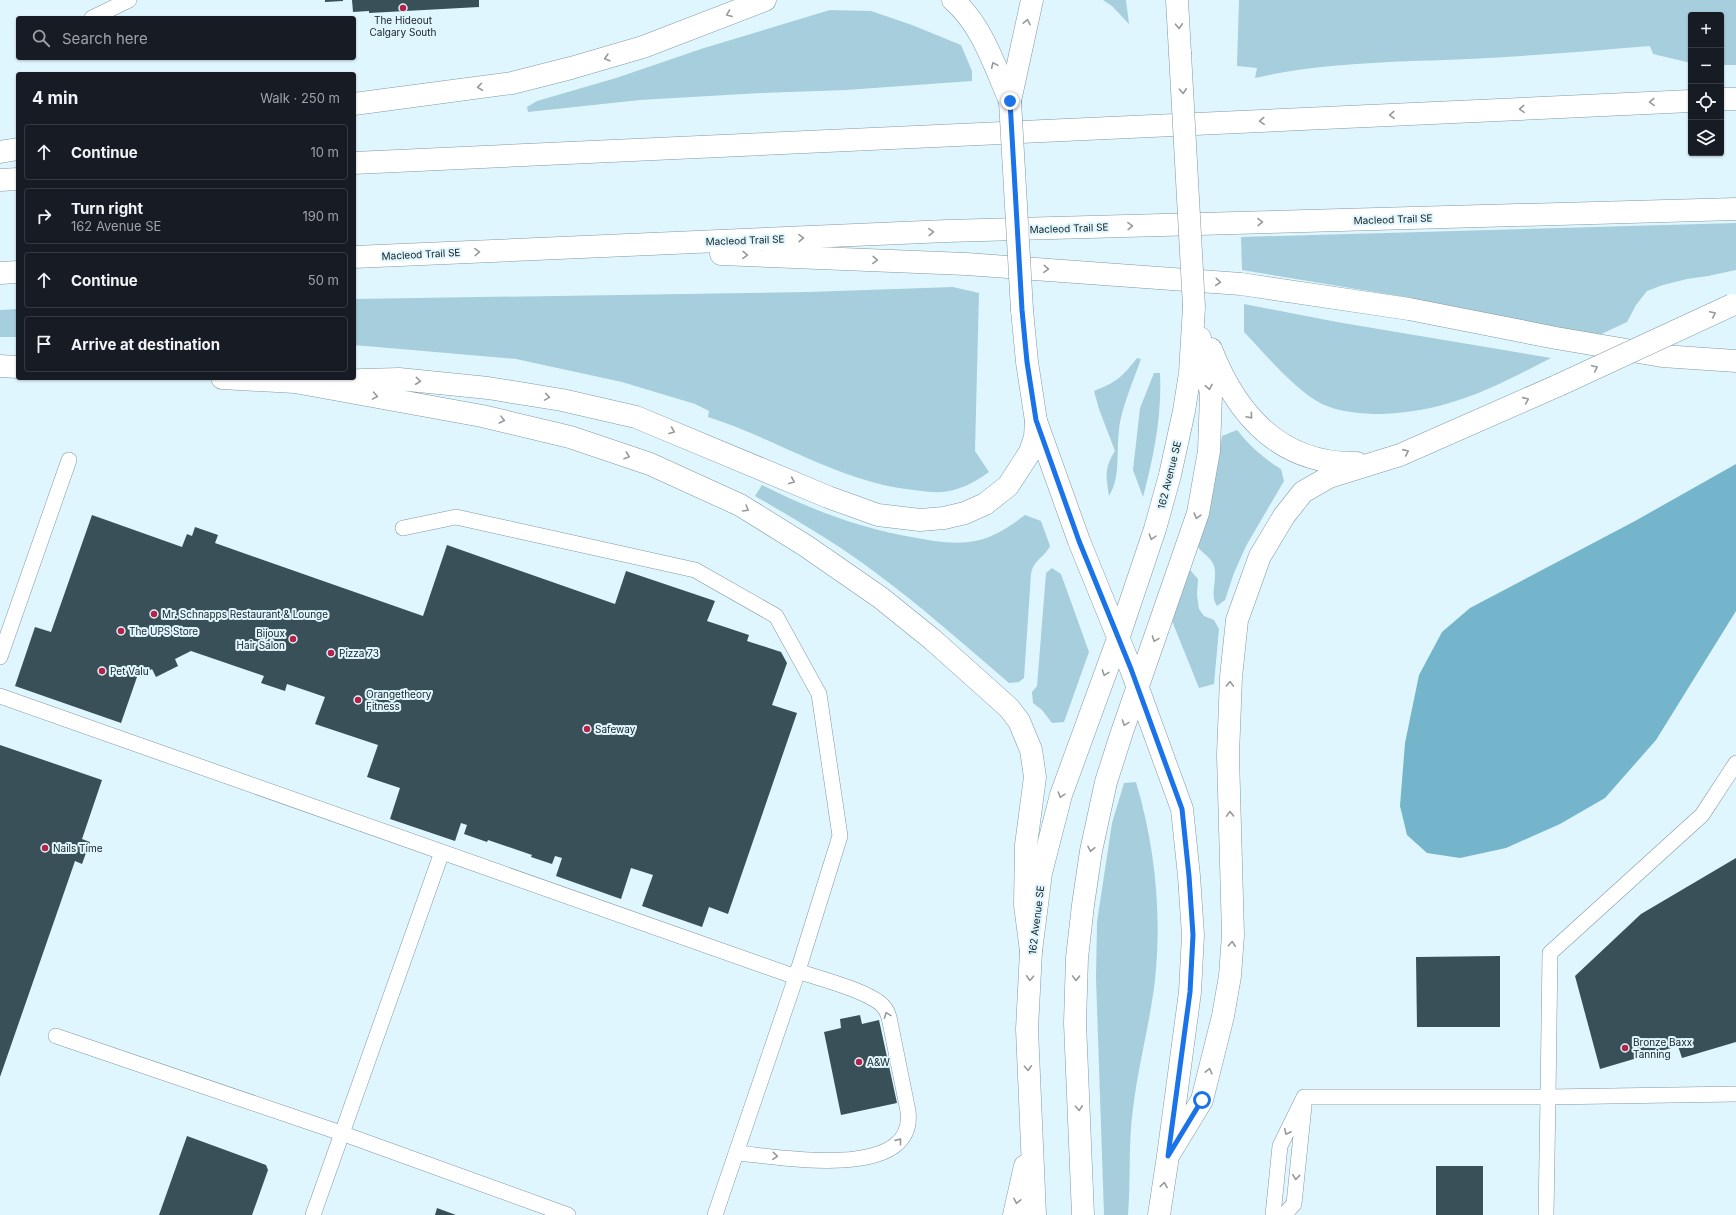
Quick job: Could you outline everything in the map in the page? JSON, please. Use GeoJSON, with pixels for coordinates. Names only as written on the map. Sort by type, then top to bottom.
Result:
{"type":"FeatureCollection","features":[{"type":"Feature","properties":{"kind":"main road"},"geometry":{"type":"LineString","coordinates":[[356,104],[512,83],[643,48],[765,0]]}},
{"type":"Feature","properties":{"kind":"main road"},"geometry":{"type":"LineString","coordinates":[[953,0],[961,6],[973,22],[1010,101]]}},
{"type":"Feature","properties":{"kind":"main road"},"geometry":{"type":"LineString","coordinates":[[258,380],[295,382],[399,379],[488,388],[562,400],[636,417],[828,497],[878,514],[920,520],[944,518],[965,513],[985,504],[1008,486],[1030,452],[1036,437],[1036,420],[1027,362],[1022,310],[1010,101],[1032,0]]}},
{"type":"Feature","properties":{"kind":"main road"},"geometry":{"type":"LineString","coordinates":[[1083,1215],[1075,1023],[1077,958],[1083,904],[1094,835],[1106,782],[1198,513],[1209,450],[1211,394],[1194,307],[1177,0]]}},
{"type":"Feature","properties":{"kind":"main road"},"geometry":{"type":"LineString","coordinates":[[1724,99],[1736,98]]}},
{"type":"Feature","properties":{"kind":"main road"},"geometry":{"type":"LineString","coordinates":[[356,163],[1688,101]]}},
{"type":"Feature","properties":{"kind":"main road"},"geometry":{"type":"LineString","coordinates":[[0,152],[16,149]]}},
{"type":"Feature","properties":{"kind":"main road"},"geometry":{"type":"LineString","coordinates":[[0,180],[16,179]]}},
{"type":"Feature","properties":{"kind":"main road","name":"Macleod Trail SE"},"geometry":{"type":"LineString","coordinates":[[356,257],[947,231],[1736,209]]}},
{"type":"Feature","properties":{"kind":"main road"},"geometry":{"type":"LineString","coordinates":[[566,248],[966,264],[1241,284],[1409,309],[1556,338],[1662,356],[1736,361]]}},
{"type":"Feature","properties":{"kind":"main road"},"geometry":{"type":"LineString","coordinates":[[0,273],[16,272]]}},
{"type":"Feature","properties":{"kind":"main road"},"geometry":{"type":"LineString","coordinates":[[1168,1156],[1202,1100],[1223,1016],[1230,976],[1233,936],[1233,882],[1228,755],[1231,677],[1237,620],[1244,596],[1260,556],[1284,516],[1303,492],[1329,477],[1369,463],[1400,455],[1735,305]]}},
{"type":"Feature","properties":{"kind":"main road"},"geometry":{"type":"LineString","coordinates":[[1194,307],[1219,371],[1240,404],[1260,428],[1283,446],[1308,457],[1339,464],[1369,463]]}},
{"type":"Feature","properties":{"kind":"main road","name":"162 Avenue SE"},"geometry":{"type":"LineString","coordinates":[[1035,1215],[1027,1029],[1031,951],[1041,873],[1061,795],[1119,636],[1155,529],[1177,446],[1190,373],[1194,307]]}},
{"type":"Feature","properties":{"kind":"main road"},"geometry":{"type":"LineString","coordinates":[[0,366],[16,367]]}},
{"type":"Feature","properties":{"kind":"main road"},"geometry":{"type":"LineString","coordinates":[[295,382],[482,416],[570,437],[650,464],[740,505],[806,546],[881,598],[933,640],[1009,708],[1019,721],[1031,750],[1035,776],[1026,845],[1025,905],[1031,951]]}},
{"type":"Feature","properties":{"kind":"main road"},"geometry":{"type":"LineString","coordinates":[[1036,420],[1079,541],[1119,636],[1182,809],[1193,935],[1190,992],[1159,1215]]}},
{"type":"Feature","properties":{"kind":"main road"},"geometry":{"type":"LineString","coordinates":[[1014,1215],[1031,1135]]}},
{"type":"Feature","properties":{"kind":"lane"},"geometry":{"type":"LineString","coordinates":[[96,16],[129,0]]}},
{"type":"Feature","properties":{"kind":"lane"},"geometry":{"type":"LineString","coordinates":[[0,657],[69,460]]}},
{"type":"Feature","properties":{"kind":"lane"},"geometry":{"type":"LineString","coordinates":[[403,528],[456,517],[695,570],[776,616],[819,694],[840,836],[716,1215]]}},
{"type":"Feature","properties":{"kind":"lane"},"geometry":{"type":"LineString","coordinates":[[0,696],[442,852],[796,974],[859,993],[877,1001],[886,1010],[890,1022],[908,1111],[909,1118],[901,1140],[892,1148],[879,1155],[864,1158],[823,1161],[736,1152]]}},
{"type":"Feature","properties":{"kind":"lane"},"geometry":{"type":"LineString","coordinates":[[1546,1215],[1550,953],[1702,815],[1736,763]]}},
{"type":"Feature","properties":{"kind":"lane"},"geometry":{"type":"LineString","coordinates":[[313,1215],[442,852]]}},
{"type":"Feature","properties":{"kind":"lane"},"geometry":{"type":"LineString","coordinates":[[56,1036],[341,1133],[568,1215]]}},
{"type":"Feature","properties":{"kind":"lane"},"geometry":{"type":"LineString","coordinates":[[1304,1097],[1548,1097],[1736,1094]]}},
{"type":"Feature","properties":{"kind":"lane"},"geometry":{"type":"LineString","coordinates":[[1273,1215],[1280,1146],[1304,1097]]}},
{"type":"Feature","properties":{"kind":"lane"},"geometry":{"type":"LineString","coordinates":[[1284,1215],[1294,1204],[1304,1097]]}},
{"type":"Feature","properties":{"kind":"shaded area"},"geometry":{"type":"Polygon","coordinates":[[[1103,0],[1126,0],[1129,24],[1112,6],[1103,0]]]}},
{"type":"Feature","properties":{"kind":"shaded area"},"geometry":{"type":"Polygon","coordinates":[[[1239,0],[1736,0],[1736,65],[1724,65],[1724,12],[1688,12],[1688,62],[1653,54],[1650,46],[1582,52],[1334,66],[1255,78],[1257,68],[1237,66],[1239,0]]]}},
{"type":"Feature","properties":{"kind":"shaded area"},"geometry":{"type":"Polygon","coordinates":[[[830,10],[871,11],[912,25],[961,45],[972,71],[972,81],[846,90],[640,100],[528,112],[527,107],[537,101],[616,78],[704,48],[830,10]]]}},
{"type":"Feature","properties":{"kind":"shaded area"},"geometry":{"type":"Polygon","coordinates":[[[1736,223],[1736,270],[1687,279],[1647,291],[1636,305],[1627,322],[1597,336],[1405,297],[1242,270],[1241,237],[1736,223]]]}},
{"type":"Feature","properties":{"kind":"shaded area"},"geometry":{"type":"Polygon","coordinates":[[[953,287],[979,293],[975,451],[989,472],[967,485],[955,490],[942,492],[928,492],[887,486],[835,470],[734,426],[708,417],[709,411],[695,404],[622,382],[516,359],[356,345],[356,299],[808,292],[953,287]]]}},
{"type":"Feature","properties":{"kind":"shaded area"},"geometry":{"type":"Polygon","coordinates":[[[1244,304],[1337,322],[1551,358],[1489,388],[1428,409],[1381,414],[1343,411],[1322,404],[1301,390],[1244,332],[1244,304]]]}},
{"type":"Feature","properties":{"kind":"shaded area"},"geometry":{"type":"Polygon","coordinates":[[[16,309],[16,337],[0,337],[0,310],[16,309]]]}},
{"type":"Feature","properties":{"kind":"shaded area"},"geometry":{"type":"Polygon","coordinates":[[[1137,358],[1141,359],[1122,413],[1118,438],[1117,473],[1113,489],[1109,496],[1107,468],[1115,451],[1099,409],[1094,391],[1108,385],[1118,378],[1137,358]]]}},
{"type":"Feature","properties":{"kind":"shaded area"},"geometry":{"type":"Polygon","coordinates":[[[1154,373],[1160,373],[1160,404],[1154,451],[1143,497],[1133,470],[1140,408],[1154,373]]]}},
{"type":"Feature","properties":{"kind":"shaded area"},"geometry":{"type":"Polygon","coordinates":[[[1237,430],[1268,461],[1281,469],[1284,481],[1246,546],[1234,573],[1225,600],[1217,606],[1214,597],[1214,566],[1211,560],[1198,547],[1213,493],[1222,436],[1237,430]]]}},
{"type":"Feature","properties":{"kind":"shaded area"},"geometry":{"type":"Polygon","coordinates":[[[1736,464],[1736,611],[1656,740],[1605,798],[1560,824],[1506,848],[1460,858],[1427,853],[1407,835],[1400,806],[1405,743],[1419,675],[1442,632],[1470,608],[1635,521],[1736,464]]]}},
{"type":"Feature","properties":{"kind":"shaded area"},"geometry":{"type":"Polygon","coordinates":[[[762,485],[799,503],[837,518],[896,534],[936,541],[962,543],[984,539],[1005,529],[1025,515],[1041,521],[1050,546],[1034,565],[1031,574],[1024,678],[1019,682],[1009,683],[927,613],[862,562],[755,496],[762,485]]]}},
{"type":"Feature","properties":{"kind":"shaded area"},"geometry":{"type":"Polygon","coordinates":[[[1052,568],[1061,574],[1089,652],[1064,722],[1052,723],[1042,710],[1033,703],[1032,692],[1037,686],[1046,573],[1052,568]]]}},
{"type":"Feature","properties":{"kind":"shaded area"},"geometry":{"type":"Polygon","coordinates":[[[1190,570],[1198,579],[1197,595],[1199,609],[1204,616],[1214,620],[1219,629],[1214,684],[1199,688],[1172,621],[1190,570]]]}},
{"type":"Feature","properties":{"kind":"shaded area"},"geometry":{"type":"Polygon","coordinates":[[[1136,782],[1143,806],[1152,855],[1157,905],[1157,955],[1153,996],[1131,1122],[1128,1215],[1104,1215],[1096,978],[1097,922],[1112,823],[1124,783],[1136,782]]]}},
{"type":"Feature","properties":{"kind":"building"},"geometry":{"type":"Polygon","coordinates":[[[325,0],[343,0],[343,1],[325,2],[325,0]]]}},
{"type":"Feature","properties":{"kind":"building","name":"The Hideout Calgary South"},"geometry":{"type":"Polygon","coordinates":[[[352,0],[479,0],[479,7],[369,13],[369,11],[353,12],[352,0]]]}},
{"type":"Feature","properties":{"kind":"building","name":"Safeway"},"geometry":{"type":"Polygon","coordinates":[[[92,515],[182,547],[187,534],[192,536],[195,527],[218,535],[215,543],[423,616],[447,545],[615,604],[626,571],[715,601],[707,621],[749,635],[747,641],[781,652],[787,663],[772,705],[797,713],[728,914],[709,907],[702,927],[642,906],[653,875],[631,868],[621,899],[556,876],[562,858],[555,856],[552,864],[531,857],[532,855],[488,840],[487,842],[464,834],[467,825],[461,823],[455,841],[390,819],[400,788],[367,777],[378,745],[315,724],[325,697],[287,684],[285,691],[261,683],[264,676],[191,651],[175,659],[178,666],[156,677],[152,669],[137,677],[121,723],[15,686],[35,627],[51,632],[92,515]]]}},
{"type":"Feature","properties":{"kind":"building"},"geometry":{"type":"Polygon","coordinates":[[[0,745],[102,780],[82,839],[90,842],[82,864],[75,861],[0,1077],[0,745]]]}},
{"type":"Feature","properties":{"kind":"building"},"geometry":{"type":"Polygon","coordinates":[[[1736,858],[1736,1042],[1682,1058],[1678,1046],[1600,1069],[1575,976],[1641,914],[1736,858]]]}},
{"type":"Feature","properties":{"kind":"building"},"geometry":{"type":"Polygon","coordinates":[[[1500,956],[1500,1027],[1417,1027],[1416,957],[1500,956]]]}},
{"type":"Feature","properties":{"kind":"building","name":"A&W"},"geometry":{"type":"Polygon","coordinates":[[[860,1015],[862,1024],[879,1020],[897,1103],[841,1115],[824,1032],[841,1028],[840,1019],[860,1015]]]}},
{"type":"Feature","properties":{"kind":"building"},"geometry":{"type":"Polygon","coordinates":[[[187,1136],[266,1165],[268,1170],[252,1215],[159,1215],[187,1136]]]}},
{"type":"Feature","properties":{"kind":"building"},"geometry":{"type":"Polygon","coordinates":[[[1436,1166],[1483,1166],[1483,1215],[1436,1215],[1436,1166]]]}},
{"type":"Feature","properties":{"kind":"building"},"geometry":{"type":"Polygon","coordinates":[[[437,1208],[456,1215],[435,1215],[437,1208]]]}},
{"type":"Feature","properties":{"kind":"place","name":"The Hideout Calgary South"},"geometry":{"type":"Point","coordinates":[403,8]}},
{"type":"Feature","properties":{"kind":"place","name":"Mr. Schnapps Restaurant & Lounge"},"geometry":{"type":"Point","coordinates":[154,614]}},
{"type":"Feature","properties":{"kind":"place","name":"The UPS Store"},"geometry":{"type":"Point","coordinates":[121,631]}},
{"type":"Feature","properties":{"kind":"place","name":"Bijoux Hair Salon"},"geometry":{"type":"Point","coordinates":[293,639]}},
{"type":"Feature","properties":{"kind":"place","name":"Pizza 73"},"geometry":{"type":"Point","coordinates":[331,653]}},
{"type":"Feature","properties":{"kind":"place","name":"Pet Valu"},"geometry":{"type":"Point","coordinates":[102,671]}},
{"type":"Feature","properties":{"kind":"place","name":"Orangetheory Fitness"},"geometry":{"type":"Point","coordinates":[358,700]}},
{"type":"Feature","properties":{"kind":"place","name":"Safeway"},"geometry":{"type":"Point","coordinates":[587,729]}},
{"type":"Feature","properties":{"kind":"place","name":"Nails Time"},"geometry":{"type":"Point","coordinates":[45,848]}},
{"type":"Feature","properties":{"kind":"place","name":"Bronze Baxx Tanning"},"geometry":{"type":"Point","coordinates":[1625,1048]}},
{"type":"Feature","properties":{"kind":"place","name":"A&W"},"geometry":{"type":"Point","coordinates":[859,1062]}},
{"type":"Feature","properties":{"kind":"route"},"geometry":{"type":"LineString","coordinates":[[1010,101],[1022,310],[1027,362],[1036,420],[1062,497],[1119,636],[1182,809],[1193,935],[1190,992],[1168,1156],[1202,1100]]}}]}
